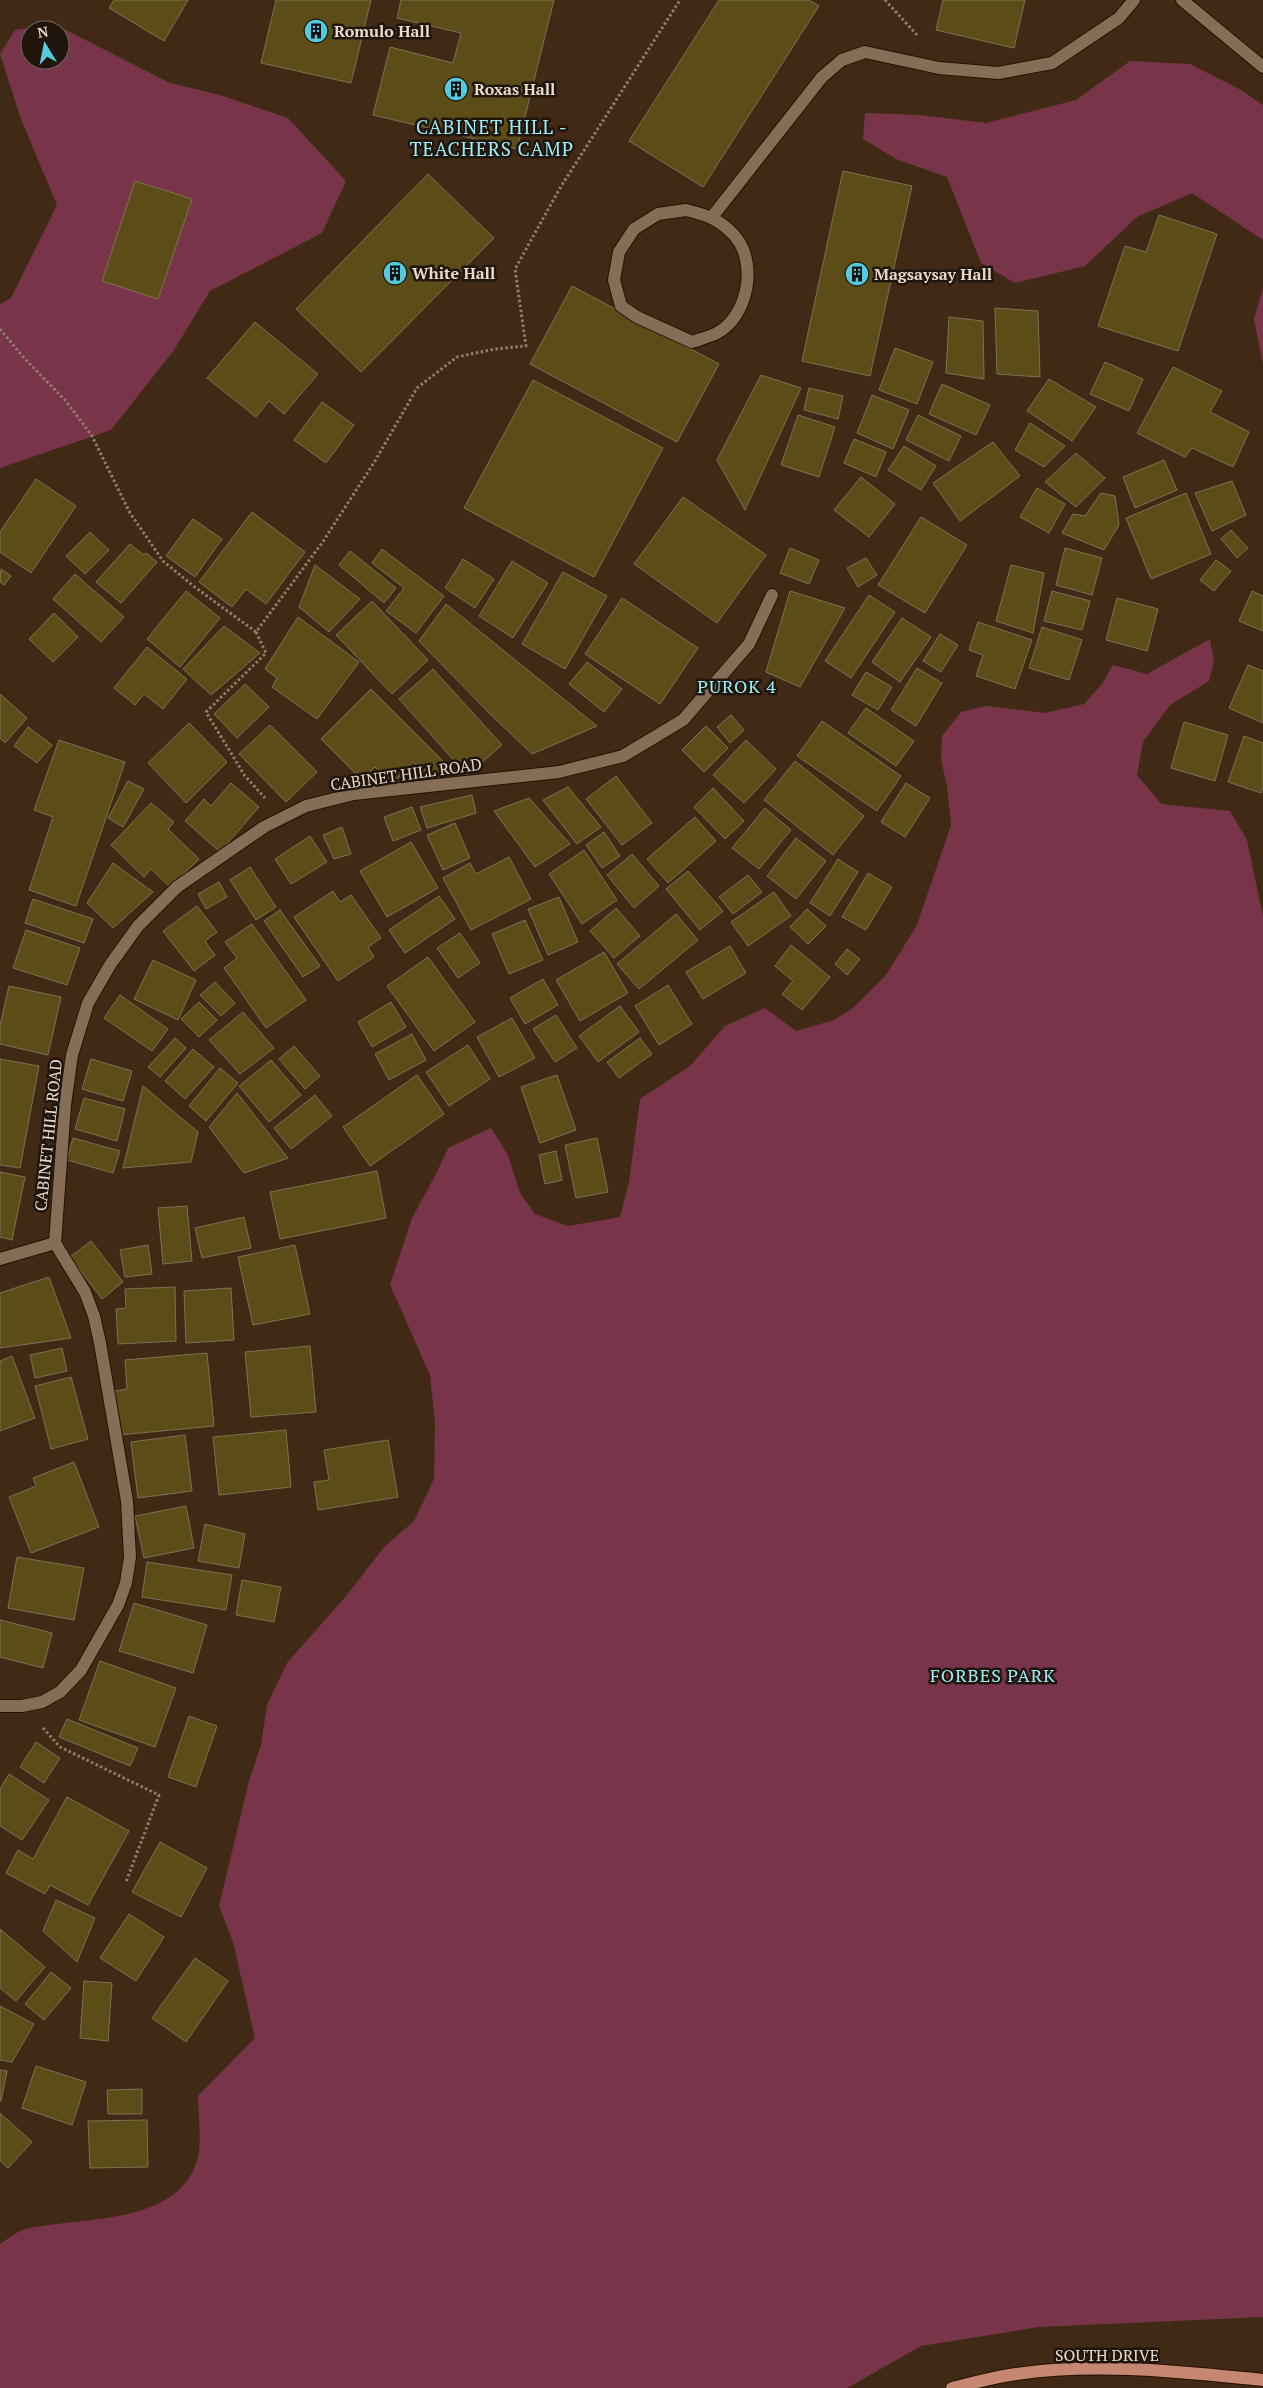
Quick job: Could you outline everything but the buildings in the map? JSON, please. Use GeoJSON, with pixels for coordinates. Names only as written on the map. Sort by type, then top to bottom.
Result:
{"type":"FeatureCollection","features":[{"type":"Feature","properties":{"kind":"main road","name":"SOUTH DRIVE"},"geometry":{"type":"LineString","coordinates":[[952,2388],[1015,2374],[1076,2368],[1140,2368],[1263,2380]]}},
{"type":"Feature","properties":{"kind":"street"},"geometry":{"type":"LineString","coordinates":[[712,217],[822,77],[842,60],[865,52],[939,68],[998,73],[1052,63],[1119,18],[1134,0]]}},
{"type":"Feature","properties":{"kind":"street"},"geometry":{"type":"LineString","coordinates":[[1182,0],[1263,67]]}},
{"type":"Feature","properties":{"kind":"street"},"geometry":{"type":"LineString","coordinates":[[686,210],[712,217],[734,234],[747,260],[748,287],[738,313],[718,333],[692,342],[637,317],[621,306],[614,280],[619,252],[634,229],[658,214],[686,210]]}},
{"type":"Feature","properties":{"kind":"street","name":"CABINET HILL ROAD"},"geometry":{"type":"LineString","coordinates":[[54,1243],[65,1105],[72,1055],[88,1003],[110,965],[138,926],[177,887],[264,827],[306,806],[354,794],[559,772],[624,756],[683,720],[749,644],[772,595]]}},
{"type":"Feature","properties":{"kind":"street"},"geometry":{"type":"LineString","coordinates":[[0,1259],[54,1243],[85,1292],[94,1316],[127,1501],[130,1557],[126,1583],[118,1605],[81,1670],[60,1692],[42,1702],[22,1706],[0,1706]]}},
{"type":"Feature","properties":{"kind":"path"},"geometry":{"type":"LineString","coordinates":[[256,632],[322,543],[375,461],[417,388],[457,357],[496,349],[526,346],[515,269],[560,188],[680,0]]}},
{"type":"Feature","properties":{"kind":"path"},"geometry":{"type":"LineString","coordinates":[[885,0],[922,40]]}},
{"type":"Feature","properties":{"kind":"path"},"geometry":{"type":"LineString","coordinates":[[0,328],[25,359],[66,401],[87,429],[130,513],[163,561],[256,632],[266,653],[206,712],[245,776],[262,794],[278,820]]}},
{"type":"Feature","properties":{"kind":"path"},"geometry":{"type":"LineString","coordinates":[[22,1706],[60,1747],[159,1796],[126,1882]]}},
{"type":"Feature","properties":{"kind":"shaded area"},"geometry":{"type":"Polygon","coordinates":[[[20,29],[20,70],[70,70],[70,32],[170,83],[220,95],[288,118],[346,181],[322,233],[210,291],[174,350],[111,430],[0,468],[0,304],[11,298],[57,205],[21,119],[0,54],[15,30],[20,29]]]}},
{"type":"Feature","properties":{"kind":"shaded area"},"geometry":{"type":"Polygon","coordinates":[[[1130,61],[1190,64],[1241,90],[1263,105],[1263,240],[1192,193],[1137,217],[1085,266],[1015,283],[981,263],[947,177],[896,159],[863,139],[865,113],[919,115],[986,123],[1076,100],[1130,61]]]}},
{"type":"Feature","properties":{"kind":"shaded area"},"geometry":{"type":"Polygon","coordinates":[[[1263,288],[1263,364],[1254,319],[1263,288]]]}},
{"type":"Feature","properties":{"kind":"shaded area"},"geometry":{"type":"Polygon","coordinates":[[[1210,639],[1214,661],[1209,681],[1170,705],[1143,742],[1137,775],[1161,804],[1230,811],[1247,840],[1263,917],[1263,2317],[1039,2327],[921,2346],[847,2388],[0,2388],[0,2244],[16,2233],[26,2229],[126,2214],[150,2207],[171,2196],[188,2180],[198,2157],[200,2135],[198,2096],[255,2038],[233,1942],[219,1906],[249,1781],[261,1745],[267,1705],[287,1663],[347,1595],[384,1547],[414,1521],[434,1479],[435,1423],[430,1375],[390,1285],[412,1218],[448,1148],[491,1128],[508,1155],[520,1193],[535,1214],[568,1226],[620,1217],[629,1182],[640,1099],[690,1066],[725,1026],[765,1008],[796,1031],[834,1020],[853,1008],[886,975],[917,925],[951,825],[947,786],[941,759],[942,736],[961,712],[986,706],[1045,713],[1084,704],[1102,684],[1113,665],[1147,674],[1210,639]]]}},
{"type":"Feature","properties":{"kind":"place","name":"Romulo Hall"},"geometry":{"type":"Point","coordinates":[316,31]}},
{"type":"Feature","properties":{"kind":"place","name":"Roxas Hall"},"geometry":{"type":"Point","coordinates":[456,89]}},
{"type":"Feature","properties":{"kind":"place","name":"White Hall"},"geometry":{"type":"Point","coordinates":[395,273]}},
{"type":"Feature","properties":{"kind":"place","name":"Magsaysay Hall"},"geometry":{"type":"Point","coordinates":[857,274]}},
{"type":"Feature","properties":{"kind":"district","name":"CABINET HILL - TEACHERS CAMP"},"geometry":{"type":"Point","coordinates":[492,138]}},
{"type":"Feature","properties":{"kind":"district","name":"PUROK 4"},"geometry":{"type":"Point","coordinates":[737,687]}},
{"type":"Feature","properties":{"kind":"district","name":"FORBES PARK"},"geometry":{"type":"Point","coordinates":[993,1676]}}]}
